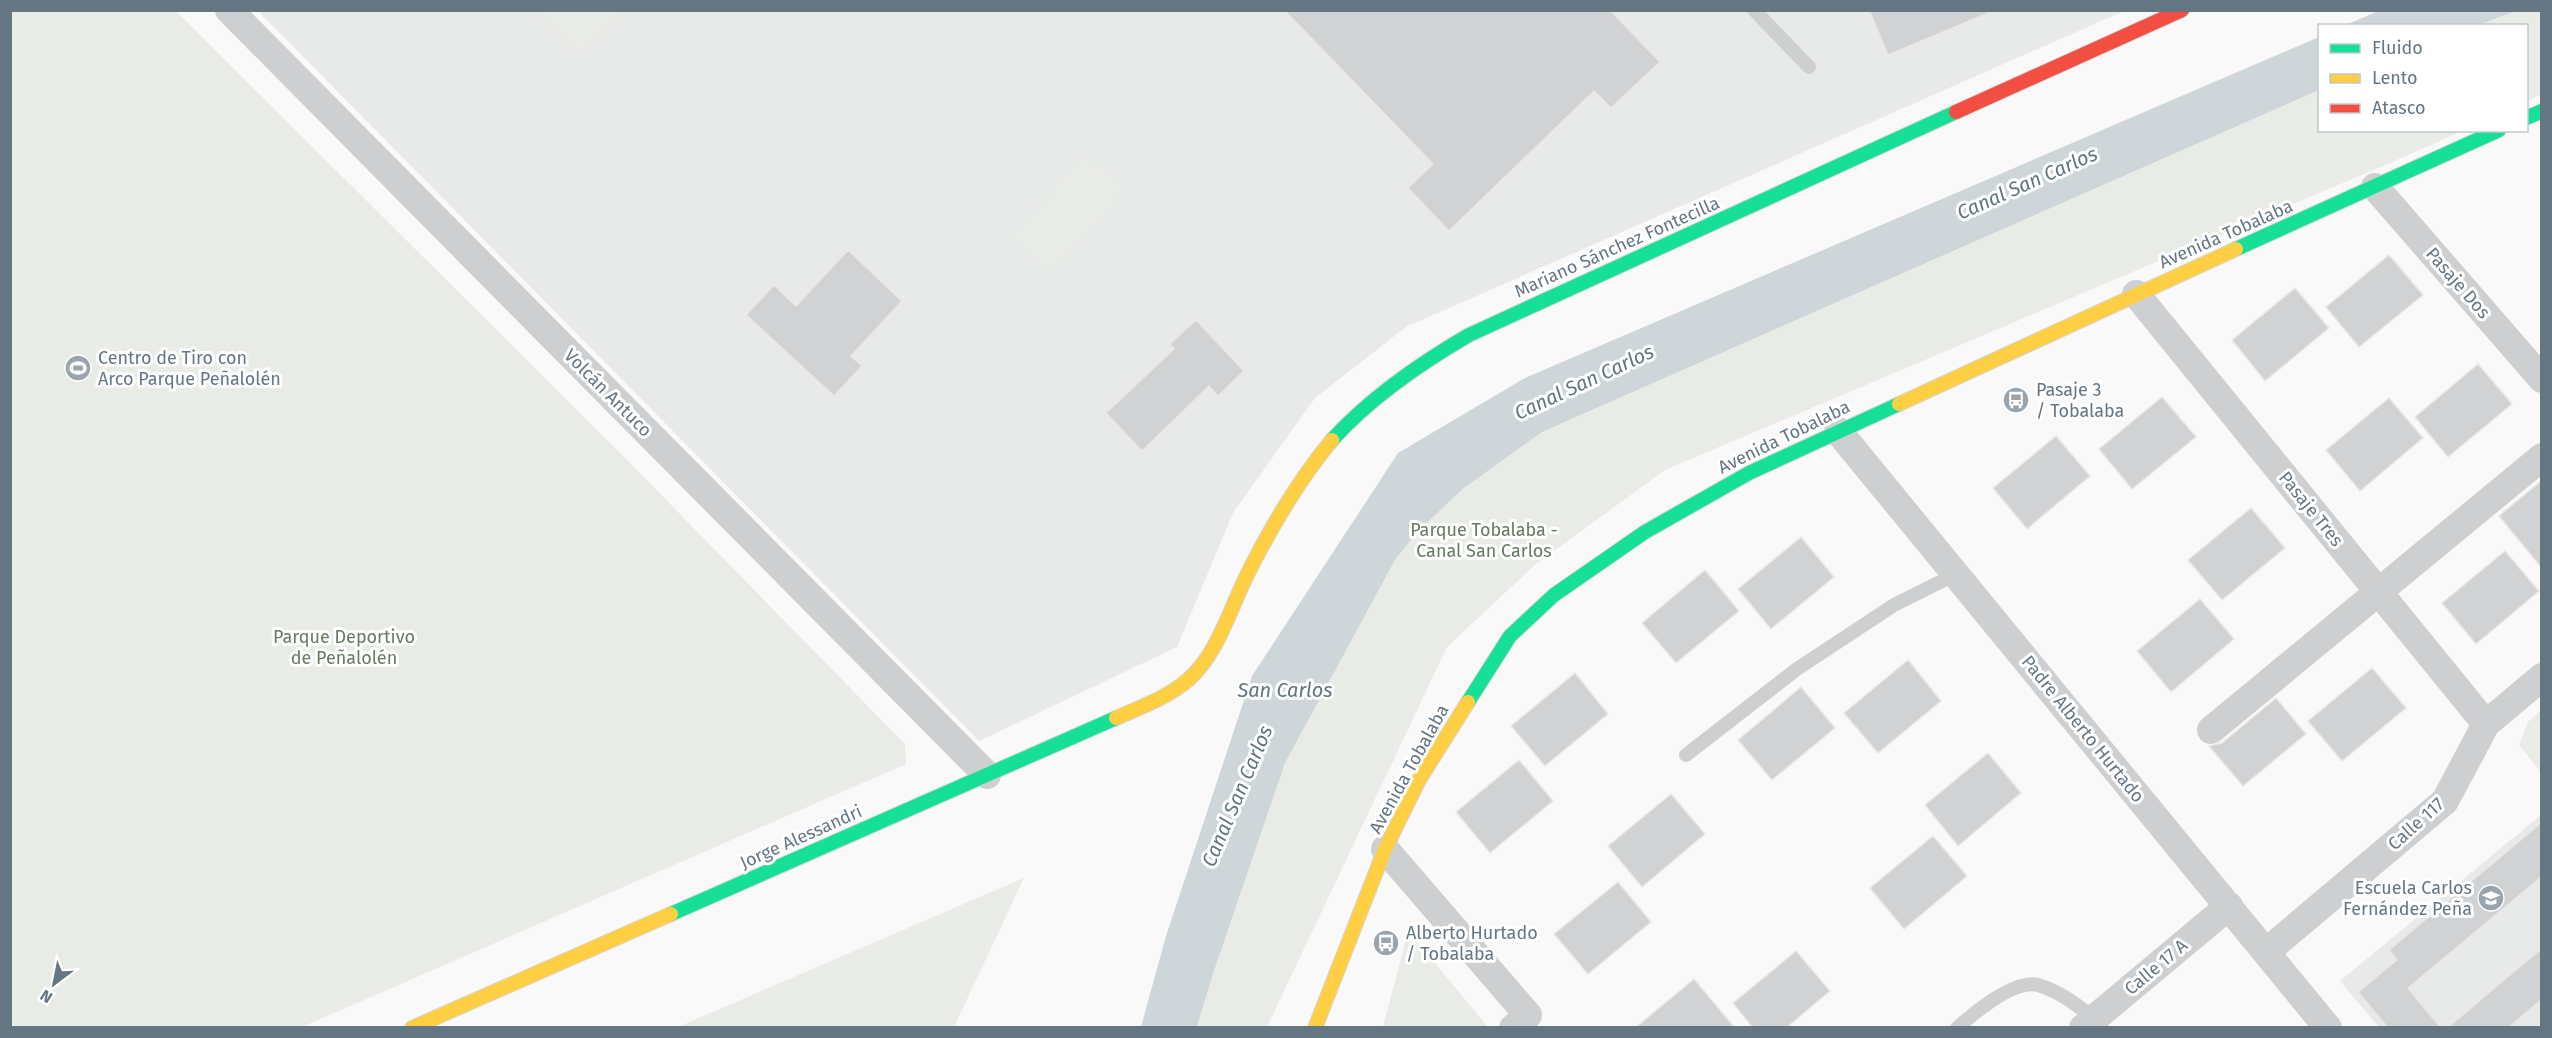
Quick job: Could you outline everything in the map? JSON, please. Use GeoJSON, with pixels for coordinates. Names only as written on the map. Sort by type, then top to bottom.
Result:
{"type":"FeatureCollection","features":[{"type":"Feature","properties":{"kind":"street","name":"Volcán Antuco"},"geometry":{"type":"LineString","coordinates":[[229,10],[987,775]]}},
{"type":"Feature","properties":{"kind":"street","name":"Mariano Sánchez Fontecilla"},"geometry":{"type":"LineString","coordinates":[[1197,670],[1214,645],[1276,519],[1304,475],[1350,421],[1408,373],[1446,348],[1499,319],[2182,10]]}},
{"type":"Feature","properties":{"kind":"street","name":"Avenida Tobalaba"},"geometry":{"type":"LineString","coordinates":[[1315,1028],[1385,849],[1419,780],[1492,661],[1510,636],[1554,595],[1645,532],[1749,473],[2136,294],[2495,132]]}},
{"type":"Feature","properties":{"kind":"street","name":"Pasaje Dos"},"geometry":{"type":"LineString","coordinates":[[2375,187],[2541,379]]}},
{"type":"Feature","properties":{"kind":"street","name":"Pasaje Tres"},"geometry":{"type":"LineString","coordinates":[[2136,294],[2486,724]]}},
{"type":"Feature","properties":{"kind":"street","name":"Padre Alberto Hurtado"},"geometry":{"type":"LineString","coordinates":[[1838,431],[2328,1028]]}},
{"type":"Feature","properties":{"kind":"street"},"geometry":{"type":"LineString","coordinates":[[2211,730],[2541,457]]}},
{"type":"Feature","properties":{"kind":"street","name":"Jorge Alessandri"},"geometry":{"type":"LineString","coordinates":[[412,1028],[1154,701],[1179,688],[1197,670]]}},
{"type":"Feature","properties":{"kind":"street","name":"Calle 117"},"geometry":{"type":"LineString","coordinates":[[2266,952],[2445,801],[2486,724],[2541,677]]}},
{"type":"Feature","properties":{"kind":"street"},"geometry":{"type":"LineString","coordinates":[[1385,849],[1528,1015],[1513,1028]]}},
{"type":"Feature","properties":{"kind":"street","name":"Calle 17 A"},"geometry":{"type":"LineString","coordinates":[[2089,1023],[2229,906]]}},
{"type":"Feature","properties":{"kind":"lane"},"geometry":{"type":"LineString","coordinates":[[1754,10],[1809,67]]}},
{"type":"Feature","properties":{"kind":"lane"},"geometry":{"type":"LineString","coordinates":[[1686,755],[1797,669],[1894,605],[1956,574]]}},
{"type":"Feature","properties":{"kind":"lane"},"geometry":{"type":"LineString","coordinates":[[1957,1028],[1981,1006],[2007,991],[2036,984],[2068,999],[2089,1023]]}},
{"type":"Feature","properties":{"kind":"shaded area"},"geometry":{"type":"Polygon","coordinates":[[[258,11],[2124,11],[1406,327],[1315,398],[1233,513],[1177,647],[979,741],[258,11]]]}},
{"type":"Feature","properties":{"kind":"shaded area","name":"Escuela Carlos Fernández Peña"},"geometry":{"type":"Polygon","coordinates":[[[2541,815],[2541,1027],[2379,1027],[2340,981],[2541,815]]]}},
{"type":"Feature","properties":{"kind":"green space","name":"Parque Deportivo de Peñalolén"},"geometry":{"type":"Polygon","coordinates":[[[10,11],[176,11],[628,461],[905,744],[906,764],[302,1027],[11,1027],[10,11]]]}},
{"type":"Feature","properties":{"kind":"green space"},"geometry":{"type":"Polygon","coordinates":[[[533,11],[627,11],[580,56],[533,11]]]}},
{"type":"Feature","properties":{"kind":"green space"},"geometry":{"type":"Polygon","coordinates":[[[2516,11],[2541,11],[2541,94],[2528,100],[2528,24],[2484,24],[2516,11]]]}},
{"type":"Feature","properties":{"kind":"green space","name":"Parque Tobalaba - Canal San Carlos"},"geometry":{"type":"Polygon","coordinates":[[[2318,90],[2318,132],[2460,132],[1665,470],[1536,564],[1447,647],[1267,1027],[1197,1028],[1213,974],[1285,763],[1395,560],[1419,530],[1464,488],[1542,432],[2318,90]]]}},
{"type":"Feature","properties":{"kind":"green space"},"geometry":{"type":"Polygon","coordinates":[[[1085,153],[1127,189],[1053,274],[1011,238],[1085,153]]]}},
{"type":"Feature","properties":{"kind":"green space"},"geometry":{"type":"Polygon","coordinates":[[[2541,710],[2541,772],[2519,745],[2528,722],[2541,710]]]}},
{"type":"Feature","properties":{"kind":"green space"},"geometry":{"type":"Polygon","coordinates":[[[1024,878],[954,1027],[678,1027],[1024,878]]]}},
{"type":"Feature","properties":{"kind":"green space"},"geometry":{"type":"Polygon","coordinates":[[[1408,931],[1488,1027],[1383,1027],[1408,931]]]}},
{"type":"Feature","properties":{"kind":"water"},"geometry":{"type":"Polygon","coordinates":[[[2378,10],[2516,11],[2482,24],[2348,24],[2378,10]]]}},
{"type":"Feature","properties":{"kind":"water","name":"San Carlos"},"geometry":{"type":"Polygon","coordinates":[[[2318,37],[2318,90],[1542,432],[1464,488],[1419,530],[1395,560],[1285,763],[1197,1027],[1141,1027],[1166,936],[1252,676],[1398,453],[1525,378],[2318,37]]]}},
{"type":"Feature","properties":{"kind":"building"},"geometry":{"type":"Polygon","coordinates":[[[1284,10],[1610,10],[1660,62],[1611,108],[1594,91],[1449,231],[1408,188],[1433,164],[1284,10]]]}},
{"type":"Feature","properties":{"kind":"building"},"geometry":{"type":"Polygon","coordinates":[[[1869,10],[1993,10],[1993,11],[1888,55],[1869,10]]]}},
{"type":"Feature","properties":{"kind":"building"},"geometry":{"type":"Polygon","coordinates":[[[848,250],[902,301],[851,356],[862,366],[834,396],[746,315],[774,285],[796,306],[848,250]]]}},
{"type":"Feature","properties":{"kind":"building"},"geometry":{"type":"Polygon","coordinates":[[[2389,255],[2423,295],[2359,347],[2326,307],[2389,255]]]}},
{"type":"Feature","properties":{"kind":"building"},"geometry":{"type":"Polygon","coordinates":[[[2295,288],[2329,328],[2265,381],[2232,340],[2295,288]]]}},
{"type":"Feature","properties":{"kind":"building"},"geometry":{"type":"Polygon","coordinates":[[[1196,320],[1244,371],[1218,396],[1209,386],[1142,451],[1106,413],[1174,349],[1170,344],[1196,320]]]}},
{"type":"Feature","properties":{"kind":"building"},"geometry":{"type":"Polygon","coordinates":[[[2478,364],[2512,404],[2448,457],[2415,417],[2478,364]]]}},
{"type":"Feature","properties":{"kind":"building"},"geometry":{"type":"Polygon","coordinates":[[[2162,397],[2196,437],[2132,489],[2099,449],[2162,397]]]}},
{"type":"Feature","properties":{"kind":"building"},"geometry":{"type":"Polygon","coordinates":[[[2389,398],[2423,438],[2360,491],[2326,450],[2389,398]]]}},
{"type":"Feature","properties":{"kind":"building"},"geometry":{"type":"Polygon","coordinates":[[[2056,436],[2090,476],[2027,529],[1993,488],[2056,436]]]}},
{"type":"Feature","properties":{"kind":"building"},"geometry":{"type":"Polygon","coordinates":[[[2541,481],[2541,567],[2499,516],[2541,481]]]}},
{"type":"Feature","properties":{"kind":"building"},"geometry":{"type":"Polygon","coordinates":[[[2251,508],[2285,548],[2222,600],[2188,560],[2251,508]]]}},
{"type":"Feature","properties":{"kind":"building"},"geometry":{"type":"Polygon","coordinates":[[[1801,537],[1834,577],[1771,629],[1738,589],[1801,537]]]}},
{"type":"Feature","properties":{"kind":"building"},"geometry":{"type":"Polygon","coordinates":[[[2505,551],[2539,591],[2476,644],[2442,603],[2505,551]]]}},
{"type":"Feature","properties":{"kind":"building"},"geometry":{"type":"Polygon","coordinates":[[[1705,570],[1739,611],[1676,663],[1642,623],[1705,570]]]}},
{"type":"Feature","properties":{"kind":"building"},"geometry":{"type":"Polygon","coordinates":[[[2200,599],[2234,639],[2171,692],[2137,651],[2200,599]]]}},
{"type":"Feature","properties":{"kind":"building"},"geometry":{"type":"Polygon","coordinates":[[[1908,660],[1941,701],[1878,753],[1844,713],[1908,660]]]}},
{"type":"Feature","properties":{"kind":"building"},"geometry":{"type":"Polygon","coordinates":[[[2372,668],[2406,708],[2342,761],[2308,721],[2372,668]]]}},
{"type":"Feature","properties":{"kind":"building"},"geometry":{"type":"Polygon","coordinates":[[[1575,673],[1608,714],[1545,766],[1511,726],[1575,673]]]}},
{"type":"Feature","properties":{"kind":"building"},"geometry":{"type":"Polygon","coordinates":[[[1801,687],[1835,728],[1772,780],[1738,740],[1801,687]]]}},
{"type":"Feature","properties":{"kind":"building"},"geometry":{"type":"Polygon","coordinates":[[[2276,698],[2306,734],[2243,786],[2209,746],[2222,743],[2276,698]]]}},
{"type":"Feature","properties":{"kind":"building"},"geometry":{"type":"Polygon","coordinates":[[[1988,753],[2021,793],[1958,846],[1925,805],[1988,753]]]}},
{"type":"Feature","properties":{"kind":"building"},"geometry":{"type":"Polygon","coordinates":[[[1519,760],[1553,801],[1490,853],[1456,812],[1519,760]]]}},
{"type":"Feature","properties":{"kind":"building"},"geometry":{"type":"Polygon","coordinates":[[[1671,794],[1705,834],[1642,887],[1608,846],[1671,794]]]}},
{"type":"Feature","properties":{"kind":"building"},"geometry":{"type":"Polygon","coordinates":[[[2541,823],[2541,877],[2408,988],[2441,1028],[2388,1028],[2358,992],[2397,960],[2389,950],[2541,823]]]}},
{"type":"Feature","properties":{"kind":"building"},"geometry":{"type":"Polygon","coordinates":[[[1933,836],[1967,876],[1904,929],[1870,888],[1933,836]]]}},
{"type":"Feature","properties":{"kind":"building"},"geometry":{"type":"Polygon","coordinates":[[[1618,882],[1651,922],[1588,974],[1554,934],[1618,882]]]}},
{"type":"Feature","properties":{"kind":"building"},"geometry":{"type":"Polygon","coordinates":[[[2541,949],[2541,1000],[2508,1028],[2447,1028],[2541,949]]]}},
{"type":"Feature","properties":{"kind":"building"},"geometry":{"type":"Polygon","coordinates":[[[1796,951],[1830,991],[1786,1028],[1753,1028],[1733,1003],[1796,951]]]}},
{"type":"Feature","properties":{"kind":"building"},"geometry":{"type":"Polygon","coordinates":[[[1694,979],[1735,1028],[1635,1028],[1694,979]]]}},
{"type":"Feature","properties":{"kind":"traffic: fast"},"geometry":{"type":"LineString","coordinates":[[2528,117],[2542,111]]}},
{"type":"Feature","properties":{"kind":"traffic: fast"},"geometry":{"type":"LineString","coordinates":[[1332,440],[1396,382],[1469,335],[1956,112]]}},
{"type":"Feature","properties":{"kind":"traffic: fast"},"geometry":{"type":"LineString","coordinates":[[2236,249],[2495,132]]}},
{"type":"Feature","properties":{"kind":"traffic: fast"},"geometry":{"type":"LineString","coordinates":[[1468,702],[1510,636],[1554,595],[1645,532],[1749,473],[1899,404]]}},
{"type":"Feature","properties":{"kind":"traffic: fast"},"geometry":{"type":"LineString","coordinates":[[671,914],[1116,718]]}},
{"type":"Feature","properties":{"kind":"traffic: slow"},"geometry":{"type":"LineString","coordinates":[[1899,404],[2236,249]]}},
{"type":"Feature","properties":{"kind":"traffic: slow"},"geometry":{"type":"LineString","coordinates":[[1116,718],[1173,691],[1189,679],[1208,657],[1275,522],[1307,472],[1332,440]]}},
{"type":"Feature","properties":{"kind":"traffic: slow"},"geometry":{"type":"LineString","coordinates":[[1315,1028],[1385,849],[1419,780],[1468,702]]}},
{"type":"Feature","properties":{"kind":"traffic: slow"},"geometry":{"type":"LineString","coordinates":[[412,1028],[671,914]]}},
{"type":"Feature","properties":{"kind":"traffic: jam"},"geometry":{"type":"LineString","coordinates":[[1956,112],[2182,10]]}},
{"type":"Feature","properties":{"kind":"place","name":"Centro de Tiro con Arco Parque Peñalolén"},"geometry":{"type":"Point","coordinates":[78,368]}},
{"type":"Feature","properties":{"kind":"place","name":"Pasaje 3 / Tobalaba"},"geometry":{"type":"Point","coordinates":[2016,400]}},
{"type":"Feature","properties":{"kind":"place","name":"Escuela Carlos Fernández Peña"},"geometry":{"type":"Point","coordinates":[2491,898]}},
{"type":"Feature","properties":{"kind":"place","name":"Alberto Hurtado / Tobalaba"},"geometry":{"type":"Point","coordinates":[1386,943]}},
{"type":"Feature","properties":{"kind":"water label","name":"Canal San Carlos"},"geometry":{"type":"Point","coordinates":[2027,183]}},
{"type":"Feature","properties":{"kind":"water label","name":"Canal San Carlos"},"geometry":{"type":"Point","coordinates":[1584,382]}},
{"type":"Feature","properties":{"kind":"water label","name":"Canal San Carlos"},"geometry":{"type":"Point","coordinates":[1237,796]}}]}
